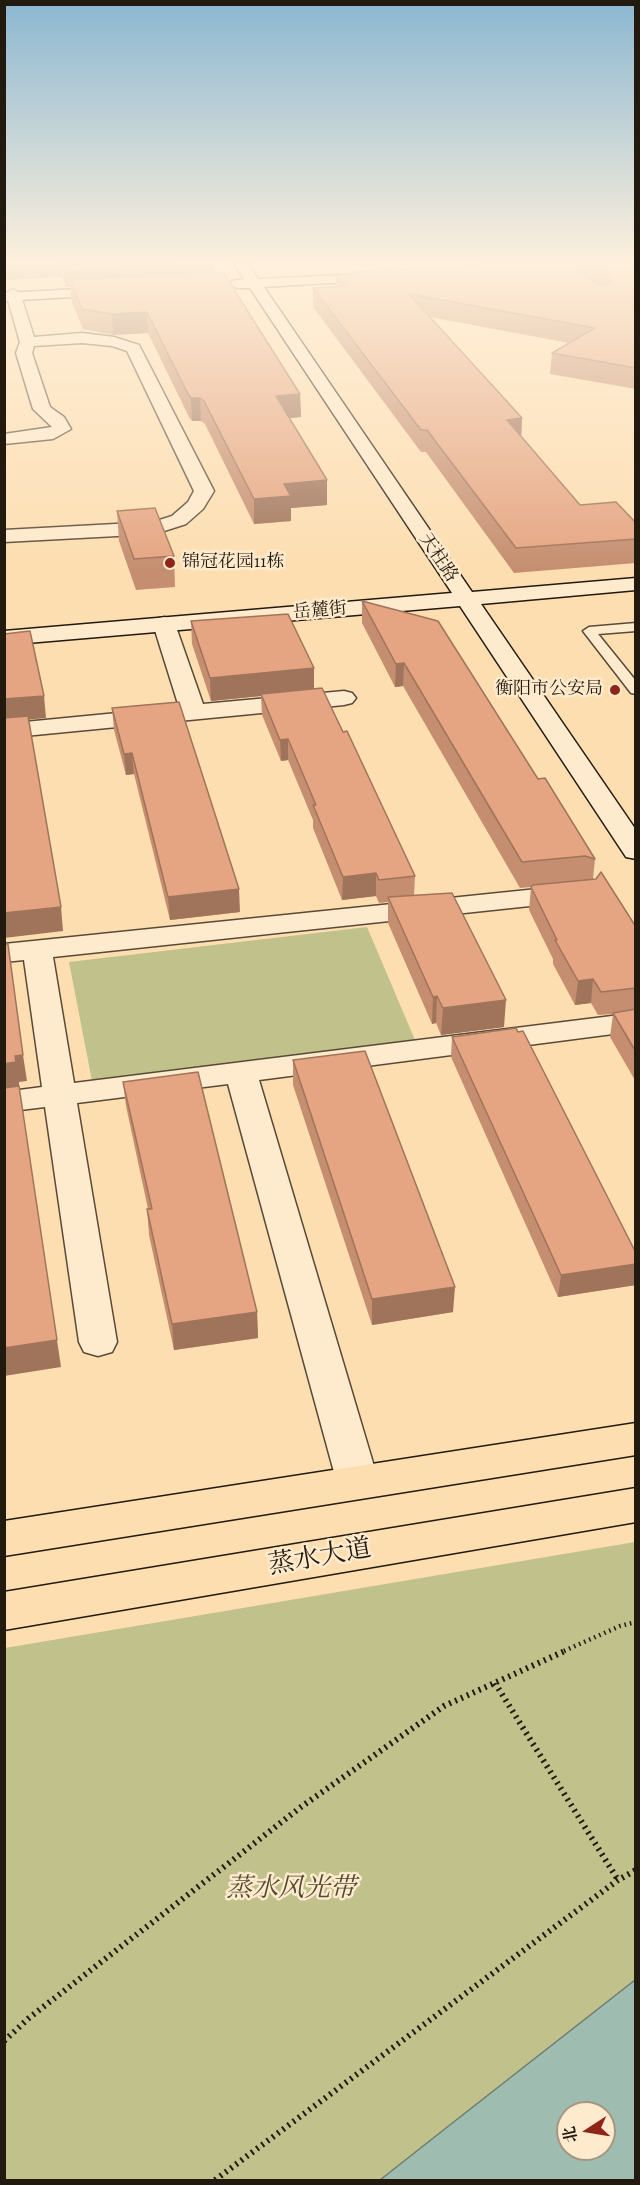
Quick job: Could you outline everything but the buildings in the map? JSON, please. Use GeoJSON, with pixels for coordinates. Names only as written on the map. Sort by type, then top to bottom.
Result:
{"type":"FeatureCollection","features":[{"type":"Feature","properties":{"kind":"main road"},"geometry":{"type":"LineString","coordinates":[[4,1539],[636,1440]]}},
{"type":"Feature","properties":{"kind":"main road","name":"蒸水大道"},"geometry":{"type":"LineString","coordinates":[[4,1611],[636,1505]]}},
{"type":"Feature","properties":{"kind":"street"},"geometry":{"type":"LineString","coordinates":[[4,439],[52,434],[62,429],[58,421],[42,409],[28,366]]}},
{"type":"Feature","properties":{"kind":"street"},"geometry":{"type":"LineString","coordinates":[[4,536],[155,528],[179,520],[196,505],[204,491],[142,366]]}},
{"type":"Feature","properties":{"kind":"street","name":"天柱路"},"geometry":{"type":"LineString","coordinates":[[309,366],[636,851]]}},
{"type":"Feature","properties":{"kind":"street","name":"岳麓街"},"geometry":{"type":"LineString","coordinates":[[4,638],[636,578]]}},
{"type":"Feature","properties":{"kind":"street","name":"岳麓街"},"geometry":{"type":"LineString","coordinates":[[4,631],[636,584]]}},
{"type":"Feature","properties":{"kind":"street"},"geometry":{"type":"LineString","coordinates":[[165,624],[193,712]]}},
{"type":"Feature","properties":{"kind":"street"},"geometry":{"type":"LineString","coordinates":[[4,731],[344,698]]}},
{"type":"Feature","properties":{"kind":"street"},"geometry":{"type":"LineString","coordinates":[[98,1342],[59,1095],[21,951],[583,893]]}},
{"type":"Feature","properties":{"kind":"street"},"geometry":{"type":"LineString","coordinates":[[4,1102],[636,1023]]}},
{"type":"Feature","properties":{"kind":"street"},"geometry":{"type":"LineString","coordinates":[[241,1073],[358,1483]]}},
{"type":"Feature","properties":{"kind":"lane"},"geometry":{"type":"LineString","coordinates":[[636,627],[590,631],[636,690]]}},
{"type":"Feature","properties":{"kind":"path"},"geometry":{"type":"LineString","coordinates":[[4,2042],[29,2018],[301,1807],[444,1706],[620,1626],[636,1622]]}},
{"type":"Feature","properties":{"kind":"path"},"geometry":{"type":"LineString","coordinates":[[495,1683],[618,1880]]}},
{"type":"Feature","properties":{"kind":"path"},"geometry":{"type":"LineString","coordinates":[[215,2181],[618,1880],[636,1870]]}},
{"type":"Feature","properties":{"kind":"green space"},"geometry":{"type":"Polygon","coordinates":[[[367,927],[415,1040],[92,1081],[69,962],[367,927]]]}},
{"type":"Feature","properties":{"kind":"green space","name":"蒸水风光带"},"geometry":{"type":"Polygon","coordinates":[[[635,1542],[635,1981],[385,2180],[5,2180],[5,1648],[635,1542]]]}},
{"type":"Feature","properties":{"kind":"shaded area"},"geometry":{"type":"Polygon","coordinates":[[[635,1980],[635,2180],[380,2180],[635,1980]]]}},
{"type":"Feature","properties":{"kind":"place","name":"锦冠花园11栋"},"geometry":{"type":"Point","coordinates":[170,563]}},
{"type":"Feature","properties":{"kind":"place","name":"衡阳市公安局"},"geometry":{"type":"Point","coordinates":[615,690]}}]}
